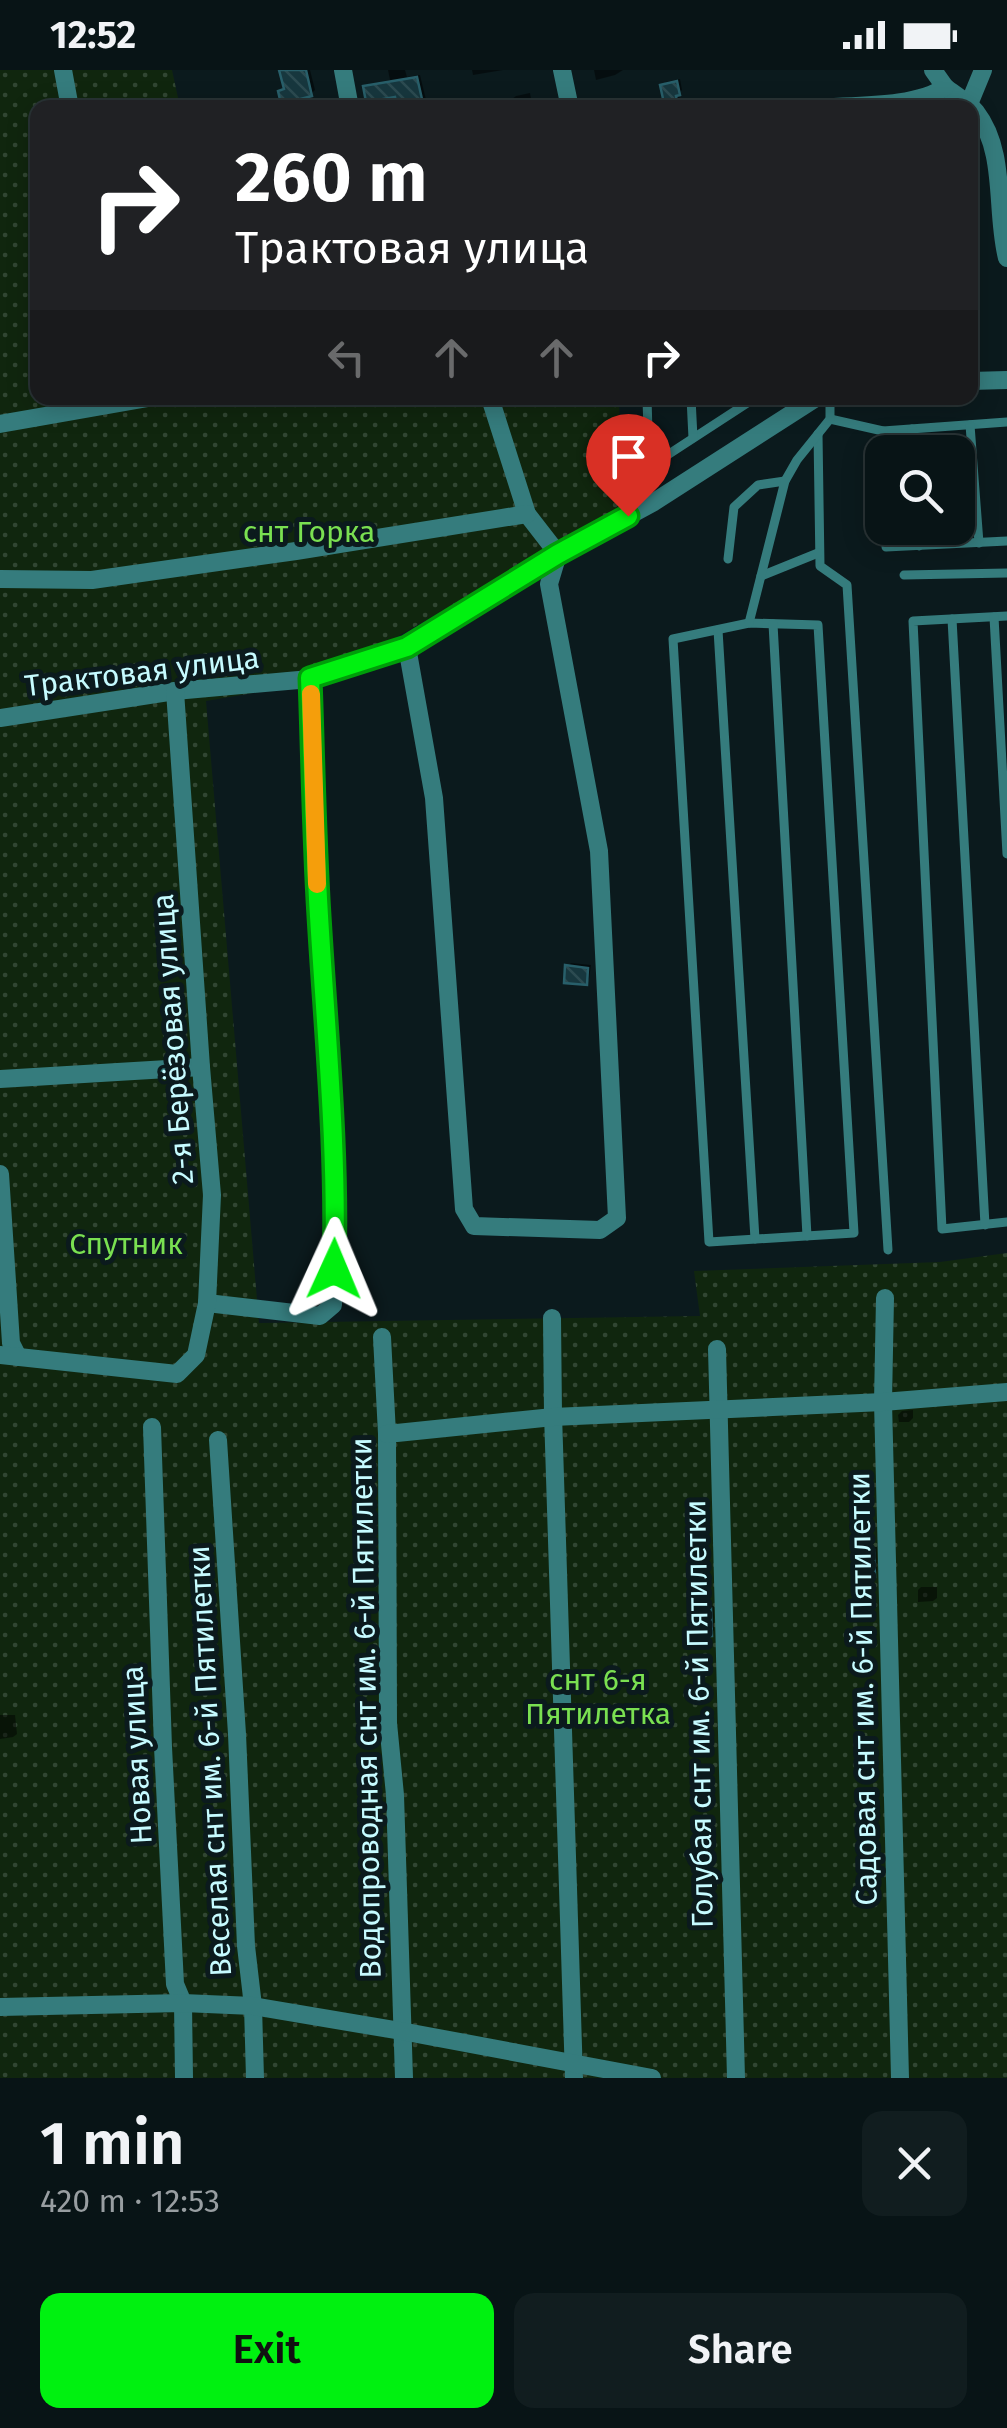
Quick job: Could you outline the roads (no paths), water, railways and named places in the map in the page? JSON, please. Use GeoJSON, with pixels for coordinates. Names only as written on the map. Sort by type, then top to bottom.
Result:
{"type":"FeatureCollection","features":[{"type":"Feature","properties":{"kind":"street"},"geometry":{"type":"LineString","coordinates":[[63,70],[69,100]]}},
{"type":"Feature","properties":{"kind":"street"},"geometry":{"type":"LineString","coordinates":[[344,70],[349,100]]}},
{"type":"Feature","properties":{"kind":"street"},"geometry":{"type":"LineString","coordinates":[[562,70],[568,100]]}},
{"type":"Feature","properties":{"kind":"street"},"geometry":{"type":"LineString","coordinates":[[933,70],[945,87],[963,100]]}},
{"type":"Feature","properties":{"kind":"street"},"geometry":{"type":"LineString","coordinates":[[970,100],[983,70]]}},
{"type":"Feature","properties":{"kind":"street"},"geometry":{"type":"LineString","coordinates":[[919,100],[945,87]]}},
{"type":"Feature","properties":{"kind":"street"},"geometry":{"type":"LineString","coordinates":[[978,116],[992,148],[1007,258]]}},
{"type":"Feature","properties":{"kind":"street"},"geometry":{"type":"LineString","coordinates":[[978,381],[1007,380]]}},
{"type":"Feature","properties":{"kind":"street"},"geometry":{"type":"LineString","coordinates":[[0,424],[100,405]]}},
{"type":"Feature","properties":{"kind":"street"},"geometry":{"type":"LineString","coordinates":[[407,647],[434,798],[464,1209],[474,1226],[600,1230],[616,1218],[599,852],[549,584],[558,554],[527,514],[492,405]]}},
{"type":"Feature","properties":{"kind":"street","name":"Трактовая улица"},"geometry":{"type":"LineString","coordinates":[[0,718],[175,691],[310,678],[407,647],[558,554],[654,502],[805,405]]}},
{"type":"Feature","properties":{"kind":"street"},"geometry":{"type":"LineString","coordinates":[[0,579],[92,580],[527,514]]}},
{"type":"Feature","properties":{"kind":"street"},"geometry":{"type":"LineString","coordinates":[[207,1304],[320,1316],[333,1306],[336,1232],[310,678]]}},
{"type":"Feature","properties":{"kind":"street","name":"2-я Берёзовая улица"},"geometry":{"type":"LineString","coordinates":[[9,1356],[177,1374],[196,1355],[207,1304],[212,1195],[175,691]]}},
{"type":"Feature","properties":{"kind":"street"},"geometry":{"type":"LineString","coordinates":[[0,1079],[201,1066]]}},
{"type":"Feature","properties":{"kind":"street"},"geometry":{"type":"LineString","coordinates":[[0,1174],[9,1356]]}},
{"type":"Feature","properties":{"kind":"street","name":"Садовая снт им. 6-й Пятилетки"},"geometry":{"type":"LineString","coordinates":[[884,1298],[883,1402],[900,2078]]}},
{"type":"Feature","properties":{"kind":"street"},"geometry":{"type":"LineString","coordinates":[[552,1318],[574,2071]]}},
{"type":"Feature","properties":{"kind":"street","name":"Водопроводная снт им. 6-й Пятилетки"},"geometry":{"type":"LineString","coordinates":[[382,1337],[387,1434],[388,1724],[404,2078]]}},
{"type":"Feature","properties":{"kind":"street","name":"Голубая снт им. 6-й Пятилетки"},"geometry":{"type":"LineString","coordinates":[[717,1349],[736,2078]]}},
{"type":"Feature","properties":{"kind":"street"},"geometry":{"type":"LineString","coordinates":[[387,1434],[553,1417],[883,1402],[1007,1392]]}},
{"type":"Feature","properties":{"kind":"street","name":"Новая улица"},"geometry":{"type":"LineString","coordinates":[[152,1428],[162,1747],[175,1984],[183,2002],[184,2078]]}},
{"type":"Feature","properties":{"kind":"street","name":"Веселая снт им. 6-й Пятилетки"},"geometry":{"type":"LineString","coordinates":[[218,1440],[255,2078]]}},
{"type":"Feature","properties":{"kind":"street"},"geometry":{"type":"LineString","coordinates":[[0,2007],[183,2002],[253,2006],[401,2031],[574,2071],[652,2078]]}},
{"type":"Feature","properties":{"kind":"lane"},"geometry":{"type":"LineString","coordinates":[[647,405],[648,467],[744,405]]}},
{"type":"Feature","properties":{"kind":"lane"},"geometry":{"type":"LineString","coordinates":[[691,405],[693,438]]}},
{"type":"Feature","properties":{"kind":"lane"},"geometry":{"type":"LineString","coordinates":[[734,405],[734,412]]}},
{"type":"Feature","properties":{"kind":"lane"},"geometry":{"type":"LineString","coordinates":[[750,623],[786,481],[796,460],[830,418],[830,405]]}},
{"type":"Feature","properties":{"kind":"lane"},"geometry":{"type":"LineString","coordinates":[[830,418],[883,432],[1007,422]]}},
{"type":"Feature","properties":{"kind":"lane"},"geometry":{"type":"LineString","coordinates":[[970,425],[979,542]]}},
{"type":"Feature","properties":{"kind":"lane"},"geometry":{"type":"LineString","coordinates":[[912,429],[913,435]]}},
{"type":"Feature","properties":{"kind":"lane"},"geometry":{"type":"LineString","coordinates":[[818,434],[820,566],[847,585],[888,1250]]}},
{"type":"Feature","properties":{"kind":"lane"},"geometry":{"type":"LineString","coordinates":[[728,559],[734,507],[758,484],[786,481]]}},
{"type":"Feature","properties":{"kind":"lane"},"geometry":{"type":"LineString","coordinates":[[886,545],[1007,541]]}},
{"type":"Feature","properties":{"kind":"lane"},"geometry":{"type":"LineString","coordinates":[[762,576],[818,553]]}},
{"type":"Feature","properties":{"kind":"lane"},"geometry":{"type":"LineString","coordinates":[[904,575],[1007,573]]}},
{"type":"Feature","properties":{"kind":"lane"},"geometry":{"type":"LineString","coordinates":[[1007,616],[912,621],[942,1229],[1007,1222]]}},
{"type":"Feature","properties":{"kind":"lane"},"geometry":{"type":"LineString","coordinates":[[994,617],[1007,854]]}},
{"type":"Feature","properties":{"kind":"lane"},"geometry":{"type":"LineString","coordinates":[[952,619],[985,1225]]}},
{"type":"Feature","properties":{"kind":"lane"},"geometry":{"type":"LineString","coordinates":[[750,623],[773,624],[818,625],[854,1233],[709,1242],[673,639],[750,623]]}},
{"type":"Feature","properties":{"kind":"lane"},"geometry":{"type":"LineString","coordinates":[[773,624],[807,1236]]}},
{"type":"Feature","properties":{"kind":"lane"},"geometry":{"type":"LineString","coordinates":[[718,630],[755,1239]]}},
{"type":"Feature","properties":{"kind":"park label","name":"снт Горка"},"geometry":{"type":"Point","coordinates":[309,532]}},
{"type":"Feature","properties":{"kind":"park label","name":"Спутник"},"geometry":{"type":"Point","coordinates":[126,1244]}},
{"type":"Feature","properties":{"kind":"park label","name":"снт 6-я Пятилетка"},"geometry":{"type":"Point","coordinates":[598,1697]}}]}
